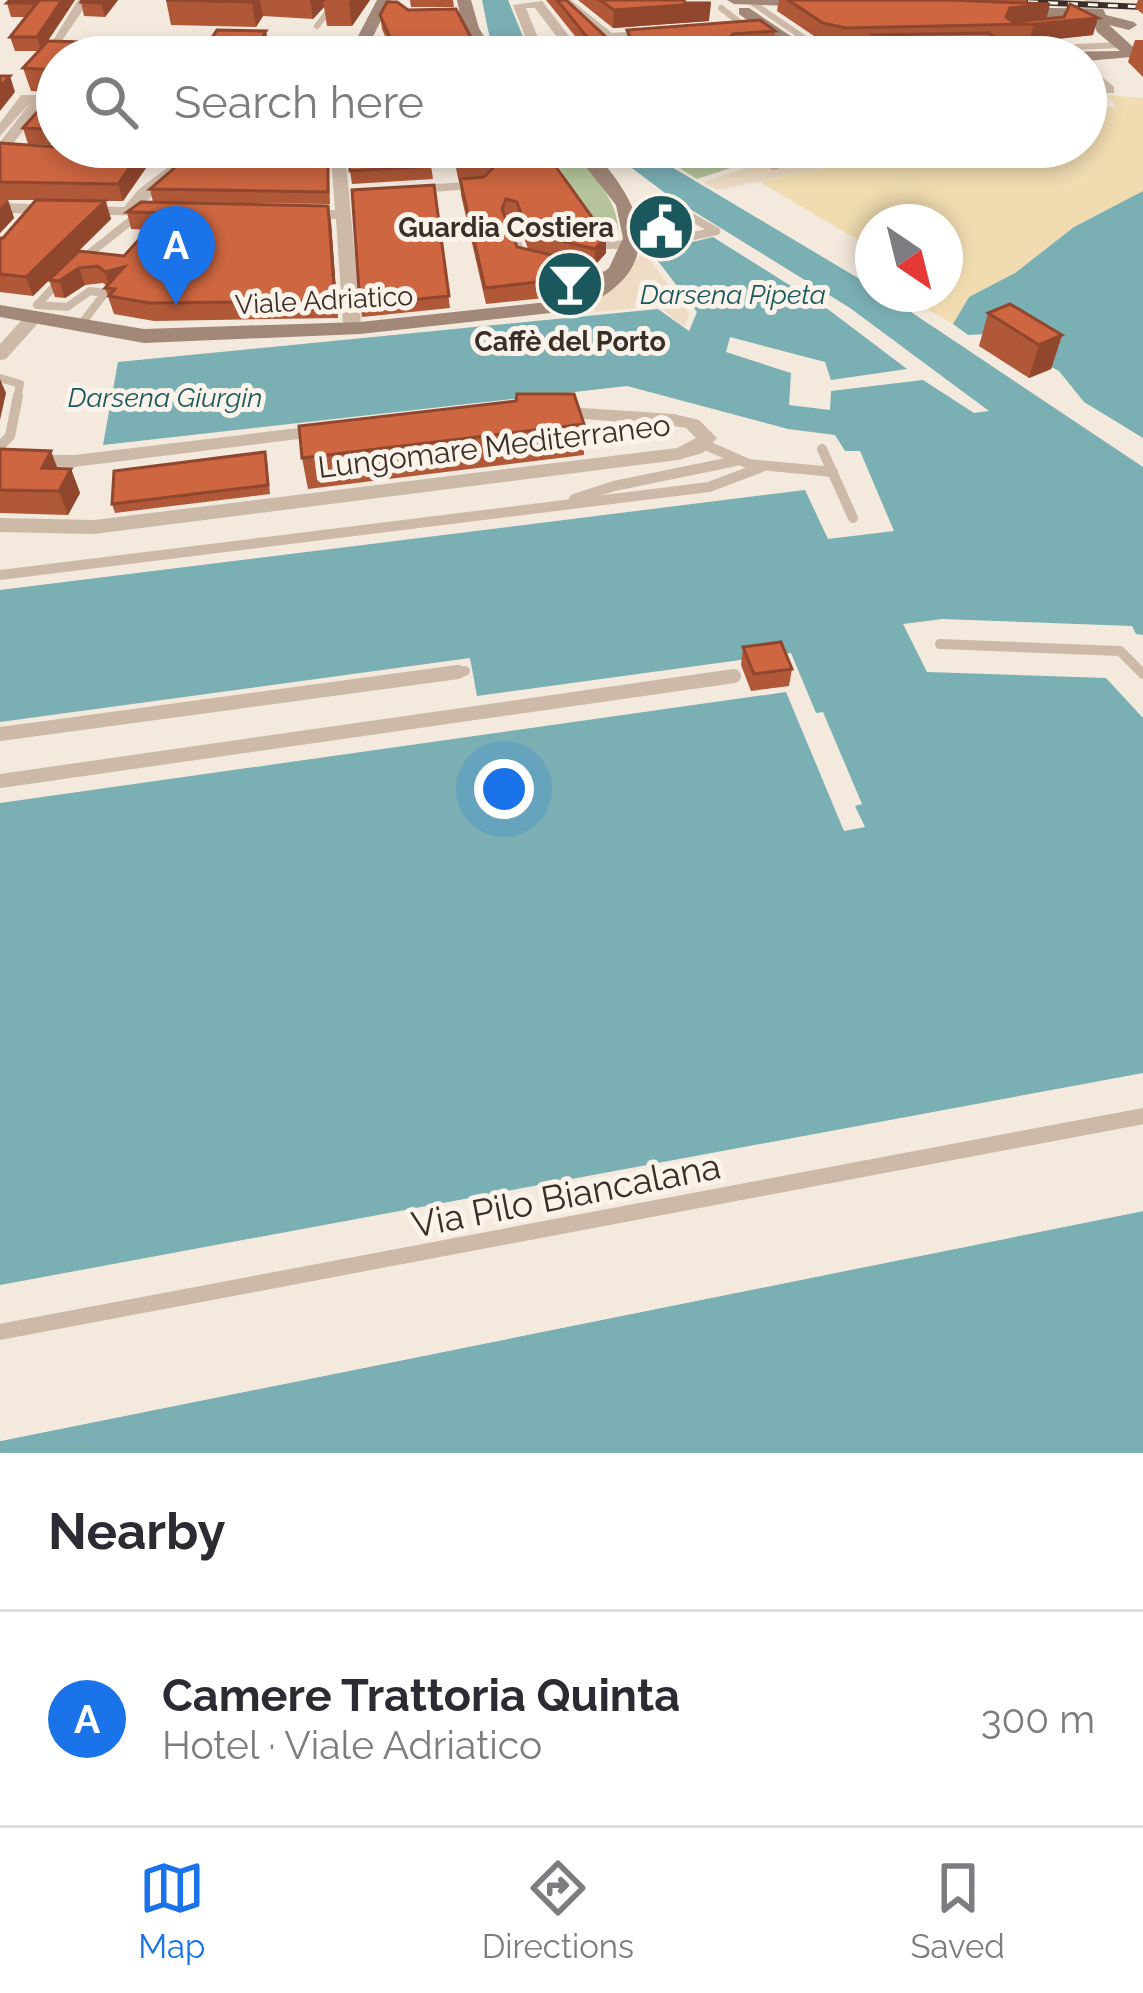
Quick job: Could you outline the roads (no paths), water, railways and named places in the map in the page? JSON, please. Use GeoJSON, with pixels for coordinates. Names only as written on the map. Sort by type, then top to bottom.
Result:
{"type":"FeatureCollection","features":[{"type":"Feature","properties":{"kind":"street"},"geometry":{"type":"LineString","coordinates":[[59,36],[84,0]]}},
{"type":"Feature","properties":{"kind":"street"},"geometry":{"type":"LineString","coordinates":[[366,36],[384,0]]}},
{"type":"Feature","properties":{"kind":"street"},"geometry":{"type":"LineString","coordinates":[[564,0],[608,36]]}},
{"type":"Feature","properties":{"kind":"street"},"geometry":{"type":"LineString","coordinates":[[737,2],[828,3]]}},
{"type":"Feature","properties":{"kind":"street"},"geometry":{"type":"LineString","coordinates":[[737,2],[779,36]]}},
{"type":"Feature","properties":{"kind":"street"},"geometry":{"type":"LineString","coordinates":[[533,36],[517,7],[538,4],[563,36]]}},
{"type":"Feature","properties":{"kind":"street"},"geometry":{"type":"LineString","coordinates":[[985,10],[1098,16],[1136,30]]}},
{"type":"Feature","properties":{"kind":"street"},"geometry":{"type":"LineString","coordinates":[[1098,16],[1102,29],[1133,52]]}},
{"type":"Feature","properties":{"kind":"street"},"geometry":{"type":"LineString","coordinates":[[724,30],[764,25]]}},
{"type":"Feature","properties":{"kind":"street"},"geometry":{"type":"LineString","coordinates":[[623,36],[678,32]]}},
{"type":"Feature","properties":{"kind":"street"},"geometry":{"type":"LineString","coordinates":[[4,147],[7,112],[26,98],[36,98]]}},
{"type":"Feature","properties":{"kind":"street"},"geometry":{"type":"LineString","coordinates":[[4,147],[36,113]]}},
{"type":"Feature","properties":{"kind":"street"},"geometry":{"type":"LineString","coordinates":[[135,212],[143,193],[176,168]]}},
{"type":"Feature","properties":{"kind":"street"},"geometry":{"type":"LineString","coordinates":[[341,168],[347,194],[342,214],[352,322]]}},
{"type":"Feature","properties":{"kind":"street"},"geometry":{"type":"LineString","coordinates":[[596,168],[628,208],[634,226],[632,246],[612,278]]}},
{"type":"Feature","properties":{"kind":"street"},"geometry":{"type":"LineString","coordinates":[[374,192],[483,185]]}},
{"type":"Feature","properties":{"kind":"street"},"geometry":{"type":"LineString","coordinates":[[0,208],[30,216],[183,214]]}},
{"type":"Feature","properties":{"kind":"street"},"geometry":{"type":"LineString","coordinates":[[268,214],[342,214]]}},
{"type":"Feature","properties":{"kind":"street","name":"Viale Adriatico"},"geometry":{"type":"LineString","coordinates":[[0,311],[144,336],[343,329],[558,308],[580,302],[612,278]]}},
{"type":"Feature","properties":{"kind":"street"},"geometry":{"type":"LineString","coordinates":[[0,356],[59,323]]}},
{"type":"Feature","properties":{"kind":"street","name":"Lungomare Mediterraneo"},"geometry":{"type":"LineString","coordinates":[[0,526],[94,527],[678,454],[707,438],[703,430],[674,420],[541,412]]}},
{"type":"Feature","properties":{"kind":"street","name":"Lungomare Mediterraneo"},"geometry":{"type":"LineString","coordinates":[[0,460],[74,461],[354,427]]}},
{"type":"Feature","properties":{"kind":"lane"},"geometry":{"type":"LineString","coordinates":[[317,26],[337,0]]}},
{"type":"Feature","properties":{"kind":"lane"},"geometry":{"type":"LineString","coordinates":[[764,25],[792,36]]}},
{"type":"Feature","properties":{"kind":"lane"},"geometry":{"type":"LineString","coordinates":[[1010,33],[1013,36]]}},
{"type":"Feature","properties":{"kind":"lane"},"geometry":{"type":"LineString","coordinates":[[594,229],[608,244],[632,246],[716,231],[677,208],[649,203]]}},
{"type":"Feature","properties":{"kind":"lane"},"geometry":{"type":"LineString","coordinates":[[59,323],[105,293],[86,293],[67,308],[37,305],[135,212]]}},
{"type":"Feature","properties":{"kind":"lane"},"geometry":{"type":"LineString","coordinates":[[510,222],[522,256],[539,260]]}},
{"type":"Feature","properties":{"kind":"lane"},"geometry":{"type":"LineString","coordinates":[[556,264],[612,278]]}},
{"type":"Feature","properties":{"kind":"lane"},"geometry":{"type":"LineString","coordinates":[[0,378],[20,385],[10,436],[0,446]]}},
{"type":"Feature","properties":{"kind":"lane"},"geometry":{"type":"LineString","coordinates":[[703,444],[736,461],[762,467],[832,472]]}},
{"type":"Feature","properties":{"kind":"lane"},"geometry":{"type":"LineString","coordinates":[[822,449],[853,518]]}},
{"type":"Feature","properties":{"kind":"lane"},"geometry":{"type":"LineString","coordinates":[[560,505],[606,485],[702,471],[736,461]]}},
{"type":"Feature","properties":{"kind":"lane"},"geometry":{"type":"LineString","coordinates":[[0,575],[709,487],[762,467]]}},
{"type":"Feature","properties":{"kind":"lane"},"geometry":{"type":"LineString","coordinates":[[940,644],[1120,651],[1143,674]]}},
{"type":"Feature","properties":{"kind":"lane"},"geometry":{"type":"LineString","coordinates":[[0,734],[465,671]]}},
{"type":"Feature","properties":{"kind":"lane"},"geometry":{"type":"LineString","coordinates":[[0,781],[734,676]]}},
{"type":"Feature","properties":{"kind":"lane","name":"Via Pilo Biancalana"},"geometry":{"type":"LineString","coordinates":[[0,1332],[1143,1116]]}},
{"type":"Feature","properties":{"kind":"water"},"geometry":{"type":"Polygon","coordinates":[[[482,0],[508,0],[523,36],[490,36],[482,0]]]}},
{"type":"Feature","properties":{"kind":"water"},"geometry":{"type":"Polygon","coordinates":[[[632,168],[673,168],[855,276],[855,312],[632,168]]]}},
{"type":"Feature","properties":{"kind":"water"},"geometry":{"type":"Polygon","coordinates":[[[1143,191],[1143,438],[1084,402],[1059,371],[987,334],[968,335],[953,324],[969,297],[1015,273],[1074,227],[1143,191]]]}},
{"type":"Feature","properties":{"kind":"water"},"geometry":{"type":"Polygon","coordinates":[[[713,237],[829,310],[907,369],[831,380],[825,362],[730,337],[726,352],[791,373],[789,405],[830,410],[831,391],[923,380],[974,413],[989,411],[855,312],[911,312],[1143,467],[1143,635],[1136,634],[1132,626],[942,619],[903,624],[927,672],[1106,678],[1143,718],[1143,1073],[0,1285],[0,803],[786,692],[844,831],[865,827],[855,806],[862,804],[823,712],[816,713],[791,653],[477,696],[470,658],[0,722],[0,590],[805,490],[828,539],[894,531],[860,451],[845,451],[835,435],[788,429],[627,386],[103,445],[118,362],[658,309],[689,331],[697,312],[651,252],[713,237]]]}},
{"type":"Feature","properties":{"kind":"water"},"geometry":{"type":"Polygon","coordinates":[[[1143,1211],[1143,1453],[0,1453],[0,1441],[1143,1211]]]}},
{"type":"Feature","properties":{"kind":"tunnel"},"geometry":{"type":"LineString","coordinates":[[1086,0],[1098,10]]}},
{"type":"Feature","properties":{"kind":"railway"},"geometry":{"type":"LineString","coordinates":[[988,0],[1143,7]]}},
{"type":"Feature","properties":{"kind":"place","name":"Guardia Costiera"},"geometry":{"type":"Point","coordinates":[661,227]}},
{"type":"Feature","properties":{"kind":"place","name":"Caffè del Porto"},"geometry":{"type":"Point","coordinates":[570,284]}},
{"type":"Feature","properties":{"kind":"place","name":"Camere Trattoria Quinta"},"geometry":{"type":"Point","coordinates":[176,305]}},
{"type":"Feature","properties":{"kind":"water label","name":"Darsena Pipeta"},"geometry":{"type":"Point","coordinates":[733,294]}},
{"type":"Feature","properties":{"kind":"water label","name":"Darsena Giurgin"},"geometry":{"type":"Point","coordinates":[165,397]}}]}
